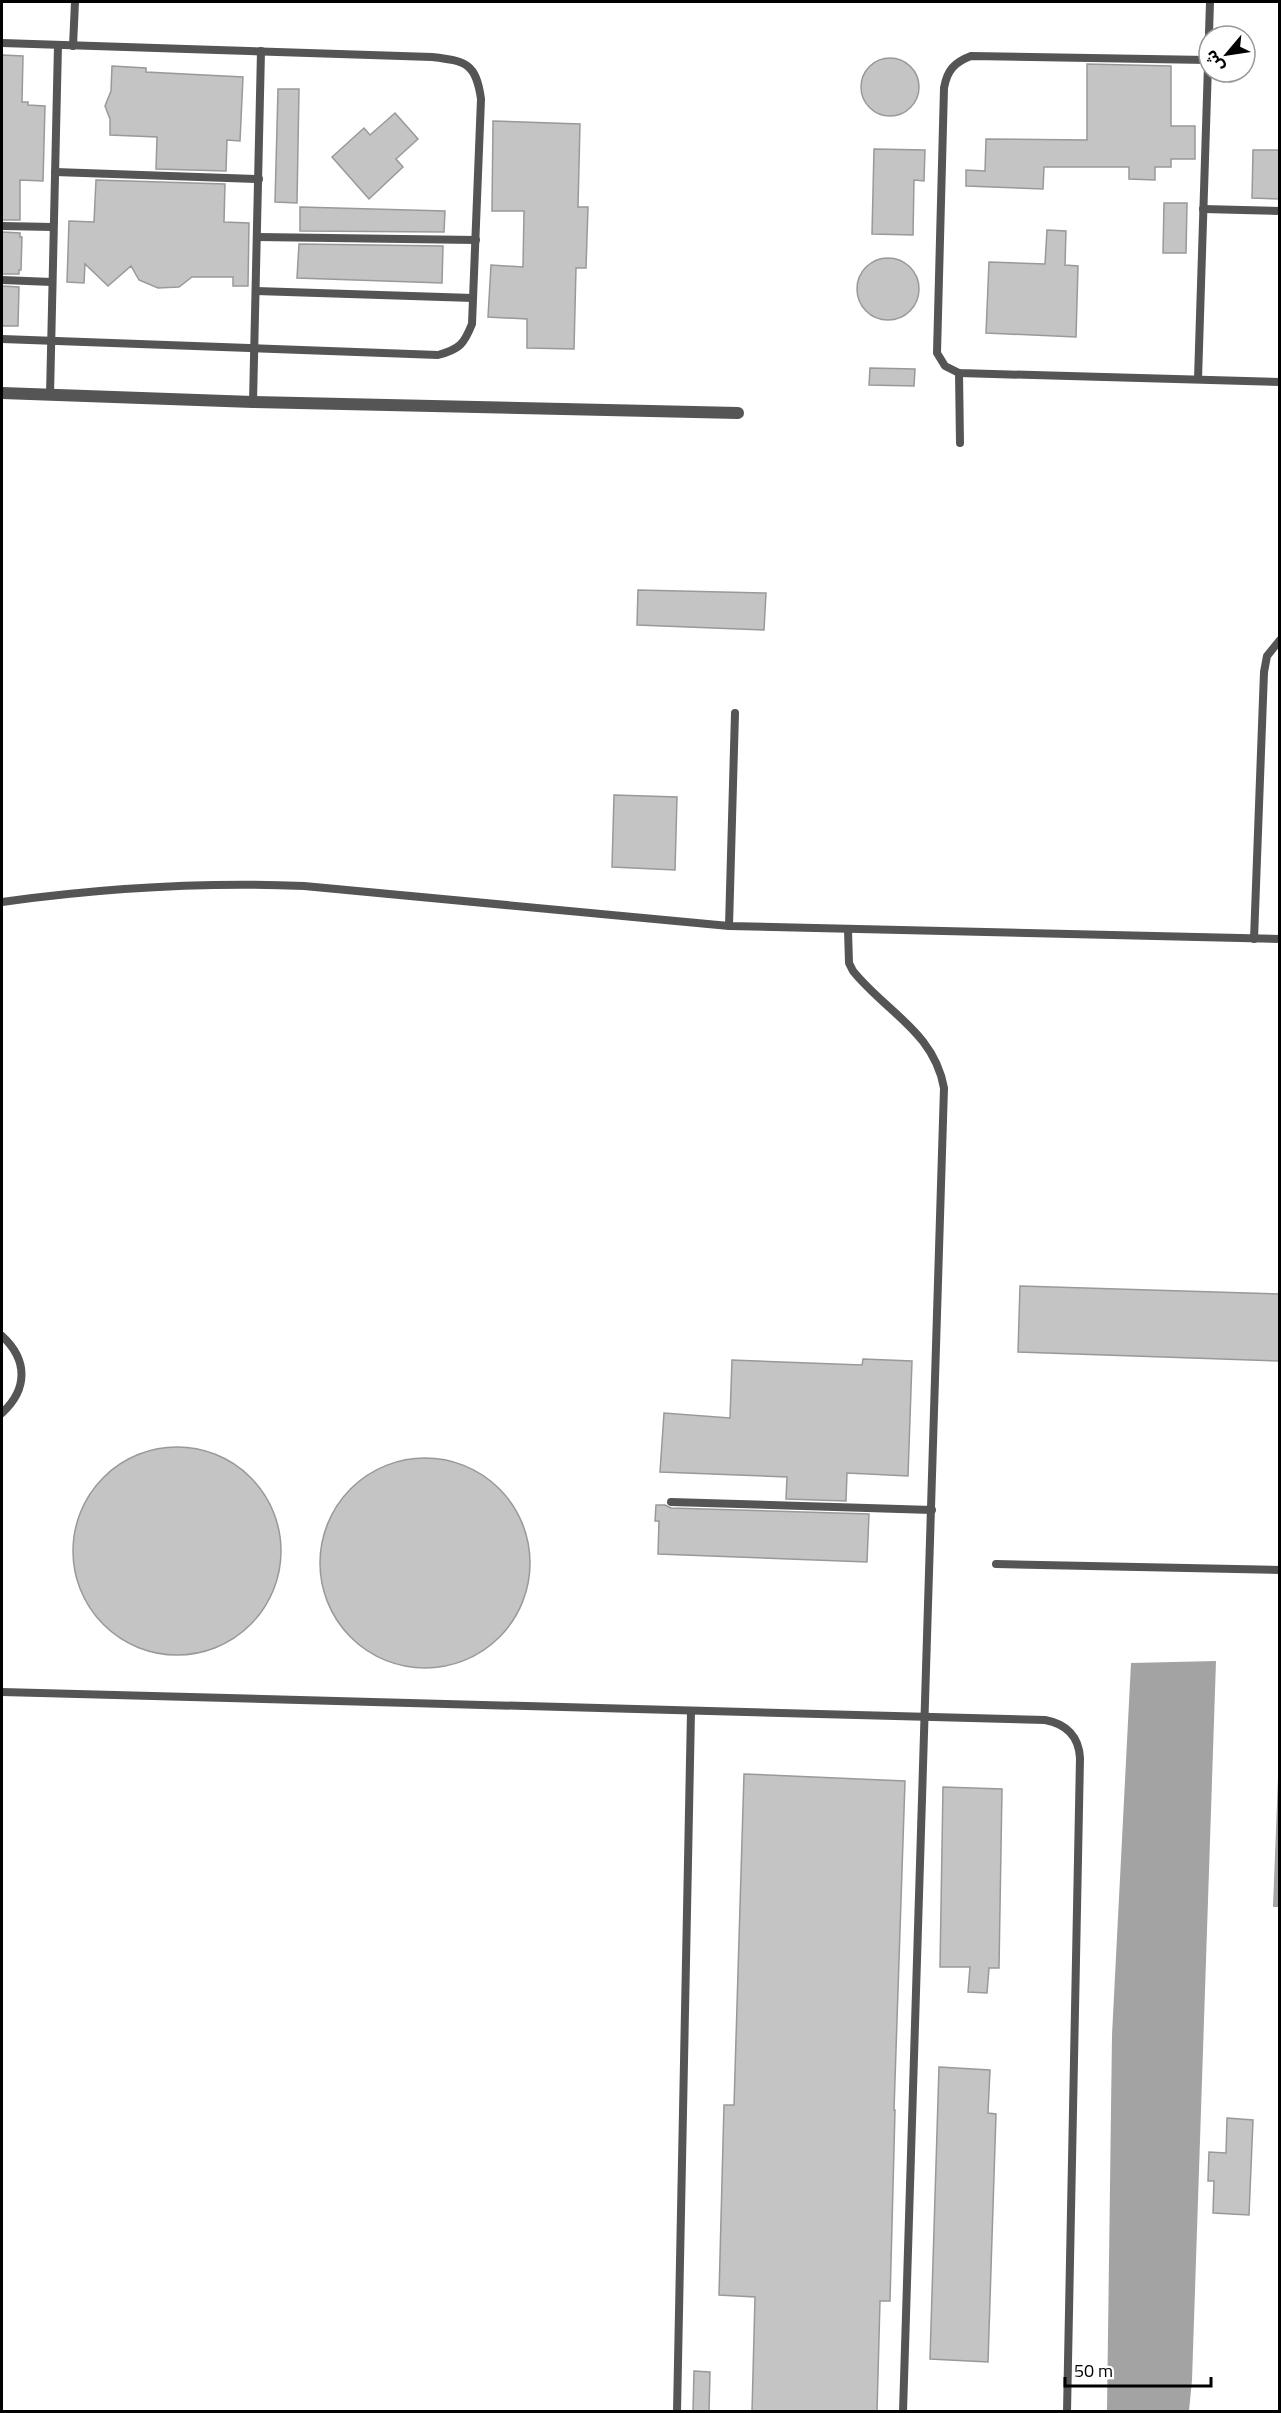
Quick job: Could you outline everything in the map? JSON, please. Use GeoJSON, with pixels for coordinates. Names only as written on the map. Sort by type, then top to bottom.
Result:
{"type":"FeatureCollection","features":[{"type":"Feature","properties":{"kind":"street"},"geometry":{"type":"LineString","coordinates":[[2,393],[253,402],[738,413]]}},
{"type":"Feature","properties":{"kind":"lane"},"geometry":{"type":"LineString","coordinates":[[73,46],[75,2]]}},
{"type":"Feature","properties":{"kind":"lane"},"geometry":{"type":"LineString","coordinates":[[1209,2],[1209,24]]}},
{"type":"Feature","properties":{"kind":"lane"},"geometry":{"type":"LineString","coordinates":[[2,44],[453,59],[468,65],[478,79],[481,99],[472,324],[466,339],[456,350],[438,355],[2,339]]}},
{"type":"Feature","properties":{"kind":"lane"},"geometry":{"type":"LineString","coordinates":[[50,395],[58,45]]}},
{"type":"Feature","properties":{"kind":"lane"},"geometry":{"type":"LineString","coordinates":[[253,402],[261,51]]}},
{"type":"Feature","properties":{"kind":"lane"},"geometry":{"type":"LineString","coordinates":[[1197,60],[971,56],[952,67],[946,77],[944,88],[935,345],[937,353],[945,366],[959,373],[1280,382]]}},
{"type":"Feature","properties":{"kind":"lane"},"geometry":{"type":"LineString","coordinates":[[1198,379],[1207,84]]}},
{"type":"Feature","properties":{"kind":"lane"},"geometry":{"type":"LineString","coordinates":[[55,172],[259,179]]}},
{"type":"Feature","properties":{"kind":"lane"},"geometry":{"type":"LineString","coordinates":[[1203,209],[1280,211]]}},
{"type":"Feature","properties":{"kind":"lane"},"geometry":{"type":"LineString","coordinates":[[2,226],[53,227]]}},
{"type":"Feature","properties":{"kind":"lane"},"geometry":{"type":"LineString","coordinates":[[258,237],[476,240]]}},
{"type":"Feature","properties":{"kind":"lane"},"geometry":{"type":"LineString","coordinates":[[2,280],[52,282]]}},
{"type":"Feature","properties":{"kind":"lane"},"geometry":{"type":"LineString","coordinates":[[256,291],[473,298]]}},
{"type":"Feature","properties":{"kind":"lane"},"geometry":{"type":"LineString","coordinates":[[959,373],[960,443]]}},
{"type":"Feature","properties":{"kind":"lane"},"geometry":{"type":"LineString","coordinates":[[1254,939],[1264,672],[1267,656],[1271,648],[1280,640]]}},
{"type":"Feature","properties":{"kind":"lane"},"geometry":{"type":"LineString","coordinates":[[729,926],[735,713]]}},
{"type":"Feature","properties":{"kind":"lane"},"geometry":{"type":"LineString","coordinates":[[2,902],[105,889],[255,884],[304,886],[729,926],[1280,939]]}},
{"type":"Feature","properties":{"kind":"lane"},"geometry":{"type":"LineString","coordinates":[[848,930],[848,954],[853,971],[930,1048],[942,1074],[944,1088],[903,2412]]}},
{"type":"Feature","properties":{"kind":"lane"},"geometry":{"type":"LineString","coordinates":[[2,1336],[19,1358],[22,1374],[20,1388],[13,1402],[2,1413]]}},
{"type":"Feature","properties":{"kind":"lane"},"geometry":{"type":"LineString","coordinates":[[671,1502],[932,1510]]}},
{"type":"Feature","properties":{"kind":"lane"},"geometry":{"type":"LineString","coordinates":[[996,1564],[1280,1570]]}},
{"type":"Feature","properties":{"kind":"lane"},"geometry":{"type":"LineString","coordinates":[[2,1692],[924,1717],[1054,1722],[1071,1732],[1080,1749],[1067,2412]]}},
{"type":"Feature","properties":{"kind":"lane"},"geometry":{"type":"LineString","coordinates":[[677,2412],[691,1711]]}},
{"type":"Feature","properties":{"kind":"shaded area"},"geometry":{"type":"Polygon","coordinates":[[[1216,1661],[1192,2380],[1189,2411],[1107,2411],[1112,2035],[1131,1663],[1216,1661]]]}},
{"type":"Feature","properties":{"kind":"shaded area"},"geometry":{"type":"Polygon","coordinates":[[[1279,1752],[1279,1907],[1273,1907],[1279,1752]]]}},
{"type":"Feature","properties":{"kind":"building"},"geometry":{"type":"Polygon","coordinates":[[[2,55],[23,56],[22,102],[28,102],[28,105],[45,106],[43,181],[20,180],[20,220],[2,220],[2,55]]]}},
{"type":"Feature","properties":{"kind":"building"},"geometry":{"type":"Polygon","coordinates":[[[890,58],[901,60],[914,71],[919,87],[917,98],[906,111],[890,116],[879,114],[866,103],[861,87],[863,76],[874,63],[890,58]]]}},
{"type":"Feature","properties":{"kind":"building"},"geometry":{"type":"Polygon","coordinates":[[[1087,64],[1171,66],[1171,126],[1195,126],[1195,159],[1171,159],[1171,167],[1155,167],[1155,180],[1129,179],[1129,167],[1044,167],[1043,189],[966,186],[966,170],[985,171],[986,139],[1087,140],[1087,64]]]}},
{"type":"Feature","properties":{"kind":"building"},"geometry":{"type":"Polygon","coordinates":[[[112,66],[146,68],[146,72],[243,77],[240,141],[227,140],[226,171],[156,169],[157,137],[110,135],[110,119],[105,106],[111,91],[112,66]]]}},
{"type":"Feature","properties":{"kind":"building"},"geometry":{"type":"Polygon","coordinates":[[[278,89],[299,89],[297,203],[275,202],[278,89]]]}},
{"type":"Feature","properties":{"kind":"building"},"geometry":{"type":"Polygon","coordinates":[[[395,113],[418,139],[396,159],[403,167],[369,199],[332,157],[364,128],[370,135],[395,113]]]}},
{"type":"Feature","properties":{"kind":"building"},"geometry":{"type":"Polygon","coordinates":[[[493,121],[580,124],[578,207],[588,207],[586,268],[576,268],[574,349],[527,348],[527,319],[488,317],[491,265],[523,267],[524,211],[492,211],[493,121]]]}},
{"type":"Feature","properties":{"kind":"building"},"geometry":{"type":"Polygon","coordinates":[[[874,149],[925,150],[924,181],[914,180],[913,235],[872,234],[874,149]]]}},
{"type":"Feature","properties":{"kind":"building"},"geometry":{"type":"Polygon","coordinates":[[[1253,150],[1280,150],[1280,199],[1252,198],[1253,150]]]}},
{"type":"Feature","properties":{"kind":"building"},"geometry":{"type":"Polygon","coordinates":[[[96,180],[225,184],[224,222],[249,223],[248,286],[233,286],[233,277],[192,277],[179,287],[158,288],[139,280],[131,266],[108,286],[85,264],[84,283],[67,282],[69,221],[94,222],[96,180]]]}},
{"type":"Feature","properties":{"kind":"building"},"geometry":{"type":"Polygon","coordinates":[[[1164,203],[1187,203],[1186,253],[1163,253],[1164,203]]]}},
{"type":"Feature","properties":{"kind":"building"},"geometry":{"type":"Polygon","coordinates":[[[300,207],[445,211],[444,232],[300,231],[300,207]]]}},
{"type":"Feature","properties":{"kind":"building"},"geometry":{"type":"Polygon","coordinates":[[[1047,230],[1066,231],[1065,265],[1078,266],[1076,337],[986,333],[989,262],[1045,264],[1047,230]]]}},
{"type":"Feature","properties":{"kind":"building"},"geometry":{"type":"Polygon","coordinates":[[[2,232],[20,233],[22,237],[19,274],[2,274],[2,232]]]}},
{"type":"Feature","properties":{"kind":"building"},"geometry":{"type":"Polygon","coordinates":[[[299,244],[443,246],[442,283],[297,278],[299,244]]]}},
{"type":"Feature","properties":{"kind":"building"},"geometry":{"type":"Polygon","coordinates":[[[888,258],[905,263],[910,267],[914,272],[919,289],[914,306],[910,311],[905,315],[888,320],[871,315],[866,311],[862,306],[857,289],[862,272],[866,267],[871,263],[888,258]]]}},
{"type":"Feature","properties":{"kind":"building"},"geometry":{"type":"Polygon","coordinates":[[[2,286],[19,287],[18,326],[2,326],[2,286]]]}},
{"type":"Feature","properties":{"kind":"building"},"geometry":{"type":"Polygon","coordinates":[[[870,368],[915,369],[914,386],[869,385],[870,368]]]}},
{"type":"Feature","properties":{"kind":"building"},"geometry":{"type":"Polygon","coordinates":[[[638,590],[766,593],[764,630],[637,625],[638,590]]]}},
{"type":"Feature","properties":{"kind":"building"},"geometry":{"type":"Polygon","coordinates":[[[614,795],[677,797],[675,870],[612,867],[614,795]]]}},
{"type":"Feature","properties":{"kind":"building"},"geometry":{"type":"Polygon","coordinates":[[[1020,1286],[1280,1294],[1280,1361],[1018,1352],[1020,1286]]]}},
{"type":"Feature","properties":{"kind":"building"},"geometry":{"type":"Polygon","coordinates":[[[863,1359],[912,1361],[908,1476],[847,1473],[846,1501],[786,1499],[787,1477],[660,1472],[664,1413],[730,1418],[732,1360],[862,1365],[863,1359]]]}},
{"type":"Feature","properties":{"kind":"building"},"geometry":{"type":"Polygon","coordinates":[[[167,1447],[187,1447],[207,1451],[226,1459],[251,1477],[264,1493],[273,1511],[281,1541],[277,1581],[273,1591],[264,1609],[251,1625],[235,1638],[207,1651],[187,1655],[167,1655],[147,1651],[128,1643],[103,1625],[90,1609],[77,1581],[73,1561],[73,1541],[77,1521],[85,1502],[103,1477],[119,1464],[147,1451],[167,1447]]]}},
{"type":"Feature","properties":{"kind":"building"},"geometry":{"type":"Polygon","coordinates":[[[425,1458],[445,1460],[465,1466],[483,1476],[499,1489],[512,1505],[522,1523],[528,1543],[530,1563],[528,1583],[522,1603],[512,1621],[499,1637],[483,1650],[465,1660],[445,1666],[425,1668],[405,1666],[385,1660],[367,1650],[351,1637],[338,1621],[328,1603],[322,1583],[320,1563],[322,1543],[328,1523],[338,1505],[351,1489],[367,1476],[385,1466],[405,1460],[425,1458]]]}},
{"type":"Feature","properties":{"kind":"building"},"geometry":{"type":"Polygon","coordinates":[[[656,1505],[671,1508],[869,1514],[867,1562],[658,1554],[659,1521],[655,1521],[656,1505]]]}},
{"type":"Feature","properties":{"kind":"building"},"geometry":{"type":"Polygon","coordinates":[[[744,1774],[905,1781],[890,2301],[880,2301],[877,2412],[752,2412],[755,2297],[719,2295],[724,2105],[734,2105],[744,1774]]]}},
{"type":"Feature","properties":{"kind":"building"},"geometry":{"type":"Polygon","coordinates":[[[943,1787],[1002,1789],[999,1968],[989,1968],[987,1993],[968,1992],[970,1967],[940,1967],[943,1787]]]}},
{"type":"Feature","properties":{"kind":"building"},"geometry":{"type":"Polygon","coordinates":[[[939,2067],[990,2070],[988,2113],[996,2114],[988,2362],[930,2359],[939,2067]]]}},
{"type":"Feature","properties":{"kind":"building"},"geometry":{"type":"Polygon","coordinates":[[[1227,2118],[1253,2120],[1249,2215],[1213,2213],[1214,2181],[1208,2181],[1209,2152],[1226,2153],[1227,2118]]]}},
{"type":"Feature","properties":{"kind":"building"},"geometry":{"type":"Polygon","coordinates":[[[694,2371],[710,2372],[709,2412],[693,2412],[694,2371]]]}}]}
